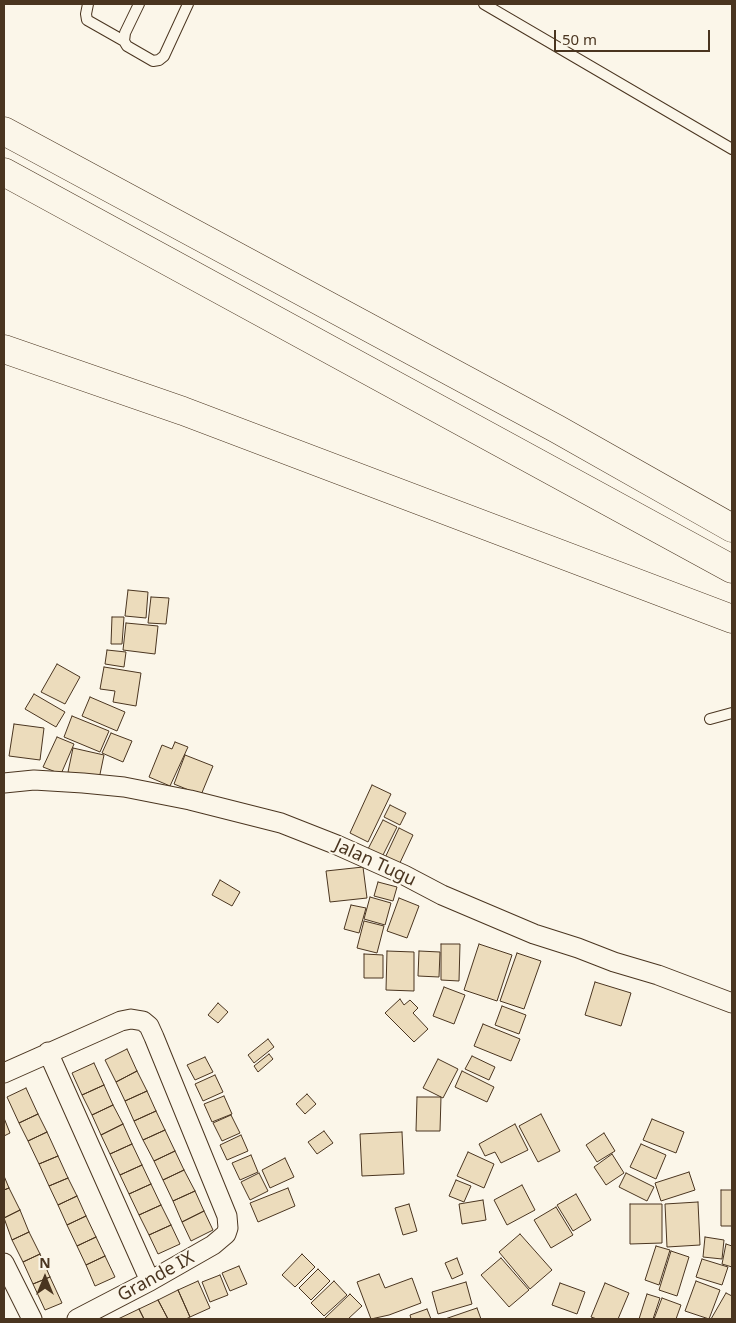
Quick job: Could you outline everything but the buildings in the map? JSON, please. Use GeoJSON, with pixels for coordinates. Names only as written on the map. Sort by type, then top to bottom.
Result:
{"type":"FeatureCollection","features":[{"type":"Feature","properties":{"kind":"highway"},"geometry":{"type":"LineString","coordinates":[[4,131],[557,429],[732,528]]}},
{"type":"Feature","properties":{"kind":"highway"},"geometry":{"type":"LineString","coordinates":[[4,172],[732,568]]}},
{"type":"Feature","properties":{"kind":"highway"},"geometry":{"type":"LineString","coordinates":[[4,349],[183,411],[732,619]]}},
{"type":"Feature","properties":{"kind":"street","name":"Jalan Tugu"},"geometry":{"type":"LineString","coordinates":[[4,783],[34,780],[124,788],[190,800],[281,823],[313,834],[404,875],[442,895],[525,930],[732,1002]]}},
{"type":"Feature","properties":{"kind":"street","name":"Grande IX"},"geometry":{"type":"LineString","coordinates":[[48,1052],[121,1021],[137,1019],[149,1026],[227,1216],[228,1228],[226,1234],[213,1245],[150,1281],[77,1319]]}},
{"type":"Feature","properties":{"kind":"street"},"geometry":{"type":"LineString","coordinates":[[4,1073],[48,1052],[150,1281]]}},
{"type":"Feature","properties":{"kind":"street"},"geometry":{"type":"LineString","coordinates":[[4,1263],[32,1319]]}},
{"type":"Feature","properties":{"kind":"lane"},"geometry":{"type":"LineString","coordinates":[[88,4],[87,20],[124,41],[127,46],[153,61],[159,60],[164,56],[188,4]]}},
{"type":"Feature","properties":{"kind":"lane"},"geometry":{"type":"LineString","coordinates":[[124,41],[124,33],[139,4]]}},
{"type":"Feature","properties":{"kind":"lane"},"geometry":{"type":"LineString","coordinates":[[484,4],[732,149]]}},
{"type":"Feature","properties":{"kind":"lane"},"geometry":{"type":"LineString","coordinates":[[710,718],[732,713]]}}]}
